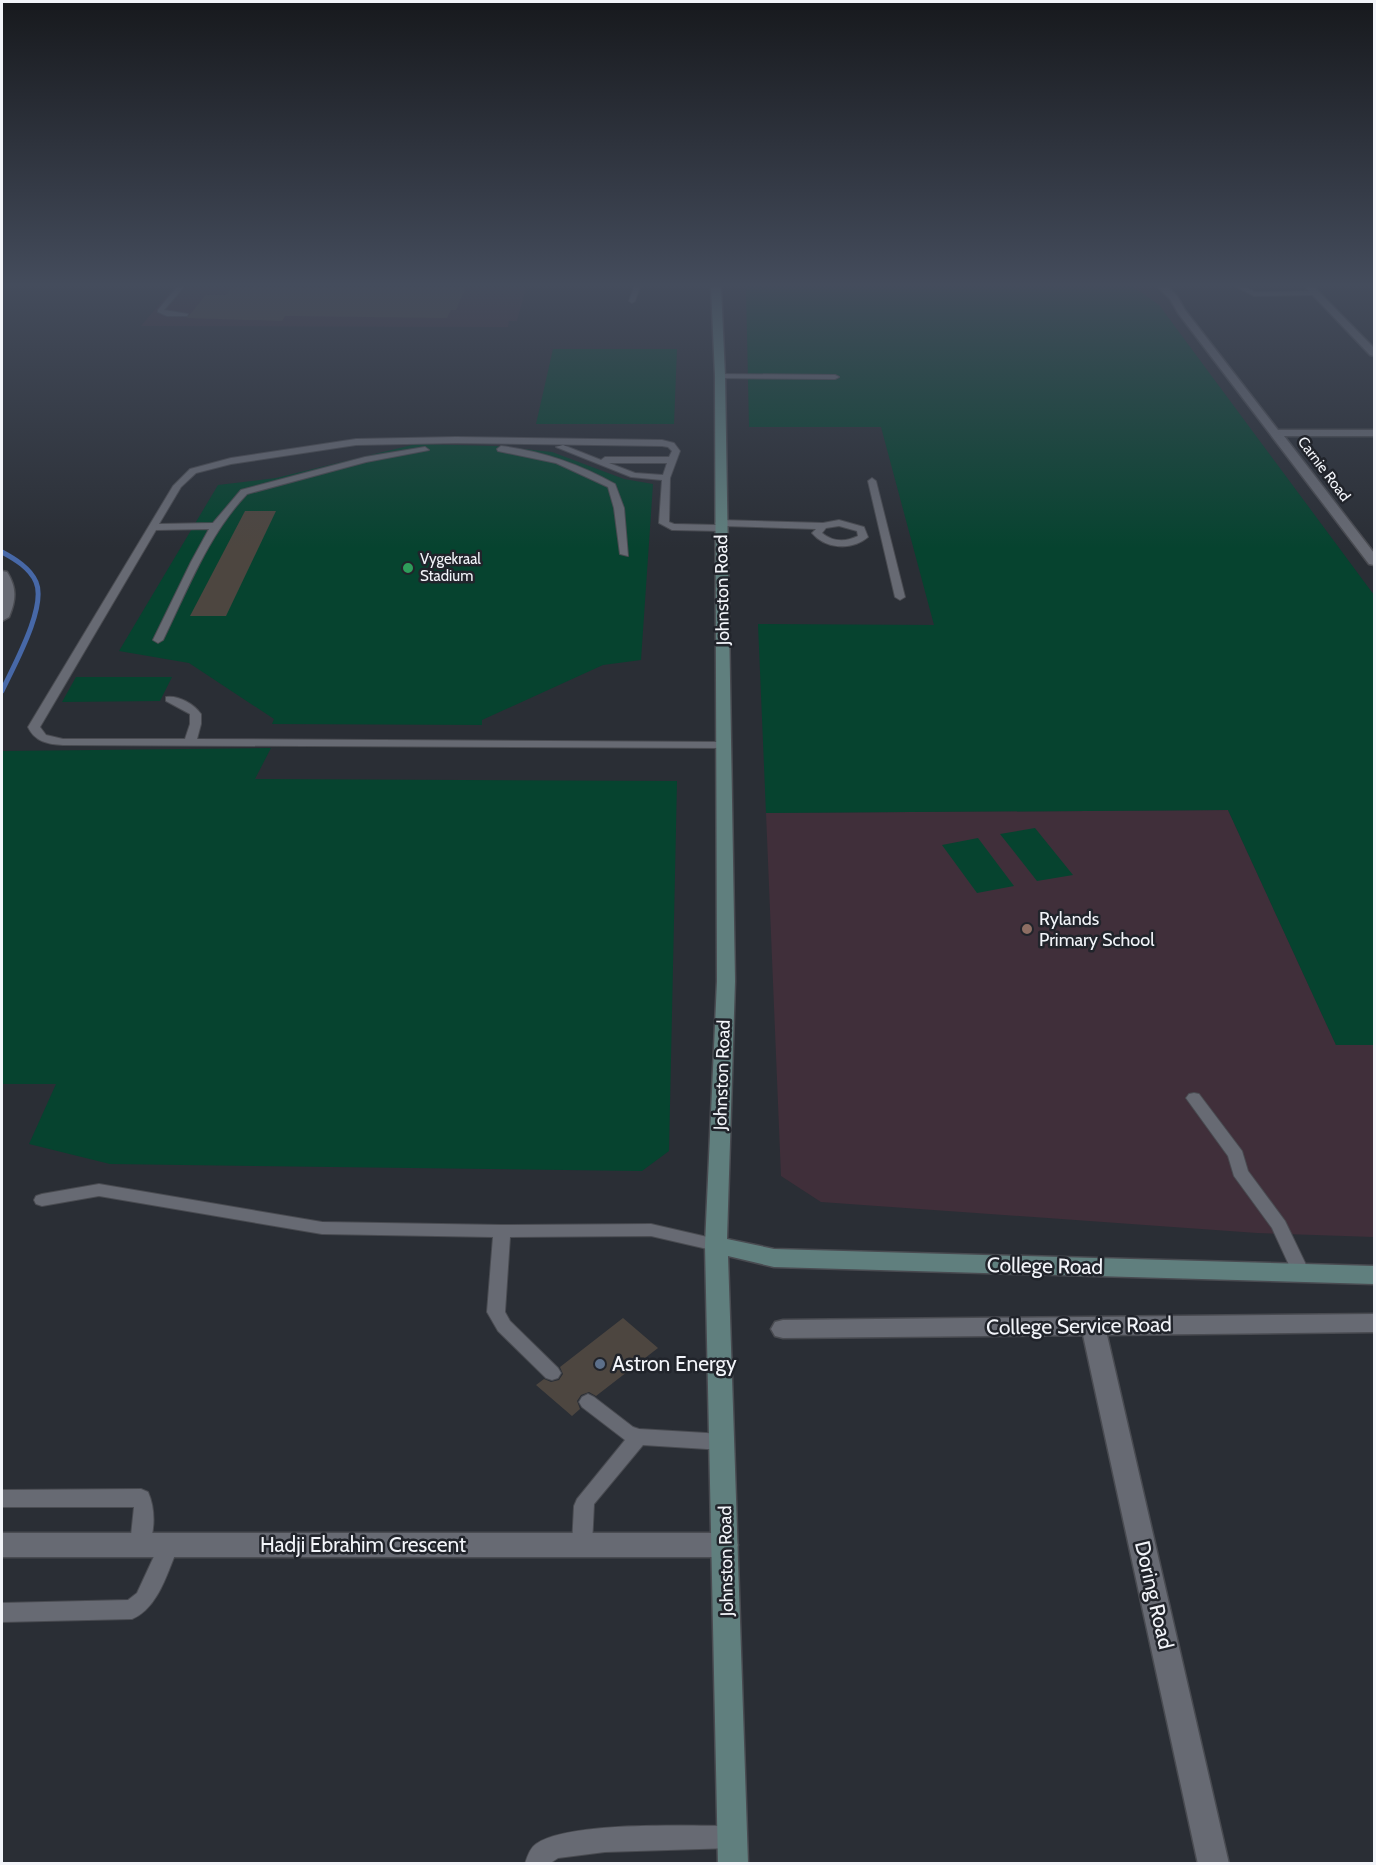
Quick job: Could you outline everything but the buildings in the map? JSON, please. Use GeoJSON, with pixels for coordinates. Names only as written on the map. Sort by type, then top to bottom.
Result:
{"type":"FeatureCollection","features":[{"type":"Feature","properties":{"kind":"street","name":"Carnie Road"},"geometry":{"type":"LineString","coordinates":[[1231,374],[1374,561]]}},
{"type":"Feature","properties":{"kind":"street","name":"Johnston Road"},"geometry":{"type":"LineString","coordinates":[[720,376],[726,981],[716,1245],[733,1850]]}},
{"type":"Feature","properties":{"kind":"street"},"geometry":{"type":"LineString","coordinates":[[1277,433],[1374,433]]}},
{"type":"Feature","properties":{"kind":"street"},"geometry":{"type":"LineString","coordinates":[[1360,542],[1374,542]]}},
{"type":"Feature","properties":{"kind":"street"},"geometry":{"type":"LineString","coordinates":[[2,575],[10,595],[2,617]]}},
{"type":"Feature","properties":{"kind":"street","name":"College Road"},"geometry":{"type":"LineString","coordinates":[[716,1245],[774,1258],[1374,1275]]}},
{"type":"Feature","properties":{"kind":"street","name":"College Service Road"},"geometry":{"type":"LineString","coordinates":[[783,1329],[1374,1323]]}},
{"type":"Feature","properties":{"kind":"street","name":"Doring Road"},"geometry":{"type":"LineString","coordinates":[[1093,1327],[1214,1863]]}},
{"type":"Feature","properties":{"kind":"street","name":"Hadji Ebrahim Crescent"},"geometry":{"type":"LineString","coordinates":[[2,1545],[725,1545]]}},
{"type":"Feature","properties":{"kind":"lane"},"geometry":{"type":"LineString","coordinates":[[720,376],[835,377]]}},
{"type":"Feature","properties":{"kind":"lane"},"geometry":{"type":"LineString","coordinates":[[724,745],[53,741],[38,735],[34,727],[177,486],[194,471],[231,461],[356,442],[456,440],[662,443],[671,445],[676,451],[666,478],[664,523],[672,527],[820,530],[848,524],[861,529],[864,533],[885,533]]}},
{"type":"Feature","properties":{"kind":"lane"},"geometry":{"type":"LineString","coordinates":[[549,443],[634,475],[666,478]]}},
{"type":"Feature","properties":{"kind":"lane"},"geometry":{"type":"LineString","coordinates":[[158,640],[216,526],[233,502],[244,492],[410,450],[503,449],[554,459],[583,469],[612,486],[619,508],[625,554]]}},
{"type":"Feature","properties":{"kind":"lane"},"geometry":{"type":"LineString","coordinates":[[594,460],[672,460]]}},
{"type":"Feature","properties":{"kind":"lane"},"geometry":{"type":"LineString","coordinates":[[872,481],[900,597]]}},
{"type":"Feature","properties":{"kind":"lane"},"geometry":{"type":"LineString","coordinates":[[154,527],[216,526]]}},
{"type":"Feature","properties":{"kind":"lane"},"geometry":{"type":"LineString","coordinates":[[820,530],[825,540],[843,543],[858,540],[864,533]]}},
{"type":"Feature","properties":{"kind":"lane"},"geometry":{"type":"LineString","coordinates":[[170,699],[192,708],[196,713],[197,719],[190,742]]}},
{"type":"Feature","properties":{"kind":"lane"},"geometry":{"type":"LineString","coordinates":[[1194,1098],[1236,1155],[1240,1172],[1279,1226],[1301,1273]]}},
{"type":"Feature","properties":{"kind":"lane"},"geometry":{"type":"LineString","coordinates":[[42,1200],[99,1190],[322,1228],[502,1231],[651,1230],[716,1245]]}},
{"type":"Feature","properties":{"kind":"lane"},"geometry":{"type":"LineString","coordinates":[[502,1231],[496,1312],[499,1320],[552,1373]]}},
{"type":"Feature","properties":{"kind":"lane"},"geometry":{"type":"LineString","coordinates":[[588,1402],[627,1433],[639,1437],[723,1442]]}},
{"type":"Feature","properties":{"kind":"lane"},"geometry":{"type":"LineString","coordinates":[[582,1545],[587,1499],[639,1437]]}},
{"type":"Feature","properties":{"kind":"lane"},"geometry":{"type":"LineString","coordinates":[[2,1499],[141,1498],[145,1509],[140,1545]]}},
{"type":"Feature","properties":{"kind":"lane"},"geometry":{"type":"LineString","coordinates":[[2,1613],[132,1609],[144,1600],[170,1545]]}},
{"type":"Feature","properties":{"kind":"lane"},"geometry":{"type":"LineString","coordinates":[[536,1863],[543,1853],[564,1845],[597,1841],[733,1850]]}},
{"type":"Feature","properties":{"kind":"shaded area","name":"Rylands Primary School"},"geometry":{"type":"Polygon","coordinates":[[[1228,810],[1336,1045],[1374,1045],[1374,1237],[1257,1233],[821,1202],[781,1176],[766,813],[1228,810]]]}},
{"type":"Feature","properties":{"kind":"green space"},"geometry":{"type":"Polygon","coordinates":[[[547,374],[676,374],[674,424],[536,424],[547,374]]]}},
{"type":"Feature","properties":{"kind":"green space"},"geometry":{"type":"Polygon","coordinates":[[[748,374],[1210,374],[1374,595],[1374,1045],[1336,1045],[1228,810],[766,813],[758,624],[934,625],[881,427],[749,427],[748,374]]]}},
{"type":"Feature","properties":{"kind":"green space","name":"Vygekraal Stadium"},"geometry":{"type":"Polygon","coordinates":[[[416,444],[496,446],[552,452],[624,479],[653,484],[641,660],[603,665],[482,720],[482,725],[272,724],[274,719],[189,663],[119,651],[218,485],[276,478],[416,444]]]}},
{"type":"Feature","properties":{"kind":"green space"},"geometry":{"type":"Polygon","coordinates":[[[76,677],[172,677],[160,701],[62,702],[76,677]]]}},
{"type":"Feature","properties":{"kind":"green space"},"geometry":{"type":"Polygon","coordinates":[[[271,748],[255,779],[677,781],[669,1151],[642,1171],[110,1164],[29,1144],[56,1084],[2,1084],[2,751],[271,748]]]}},
{"type":"Feature","properties":{"kind":"green space"},"geometry":{"type":"Polygon","coordinates":[[[1035,828],[1073,875],[1037,881],[1000,834],[1035,828]]]}},
{"type":"Feature","properties":{"kind":"green space"},"geometry":{"type":"Polygon","coordinates":[[[978,838],[1014,886],[977,893],[942,845],[978,838]]]}},
{"type":"Feature","properties":{"kind":"waterway"},"geometry":{"type":"LineString","coordinates":[[2,552],[30,572],[36,582],[38,593],[33,621],[2,691]]}},
{"type":"Feature","properties":{"kind":"place","name":"Vygekraal Stadium"},"geometry":{"type":"Point","coordinates":[408,568]}},
{"type":"Feature","properties":{"kind":"place","name":"Rylands Primary School"},"geometry":{"type":"Point","coordinates":[1027,929]}},
{"type":"Feature","properties":{"kind":"place","name":"Astron Energy"},"geometry":{"type":"Point","coordinates":[600,1364]}}]}
